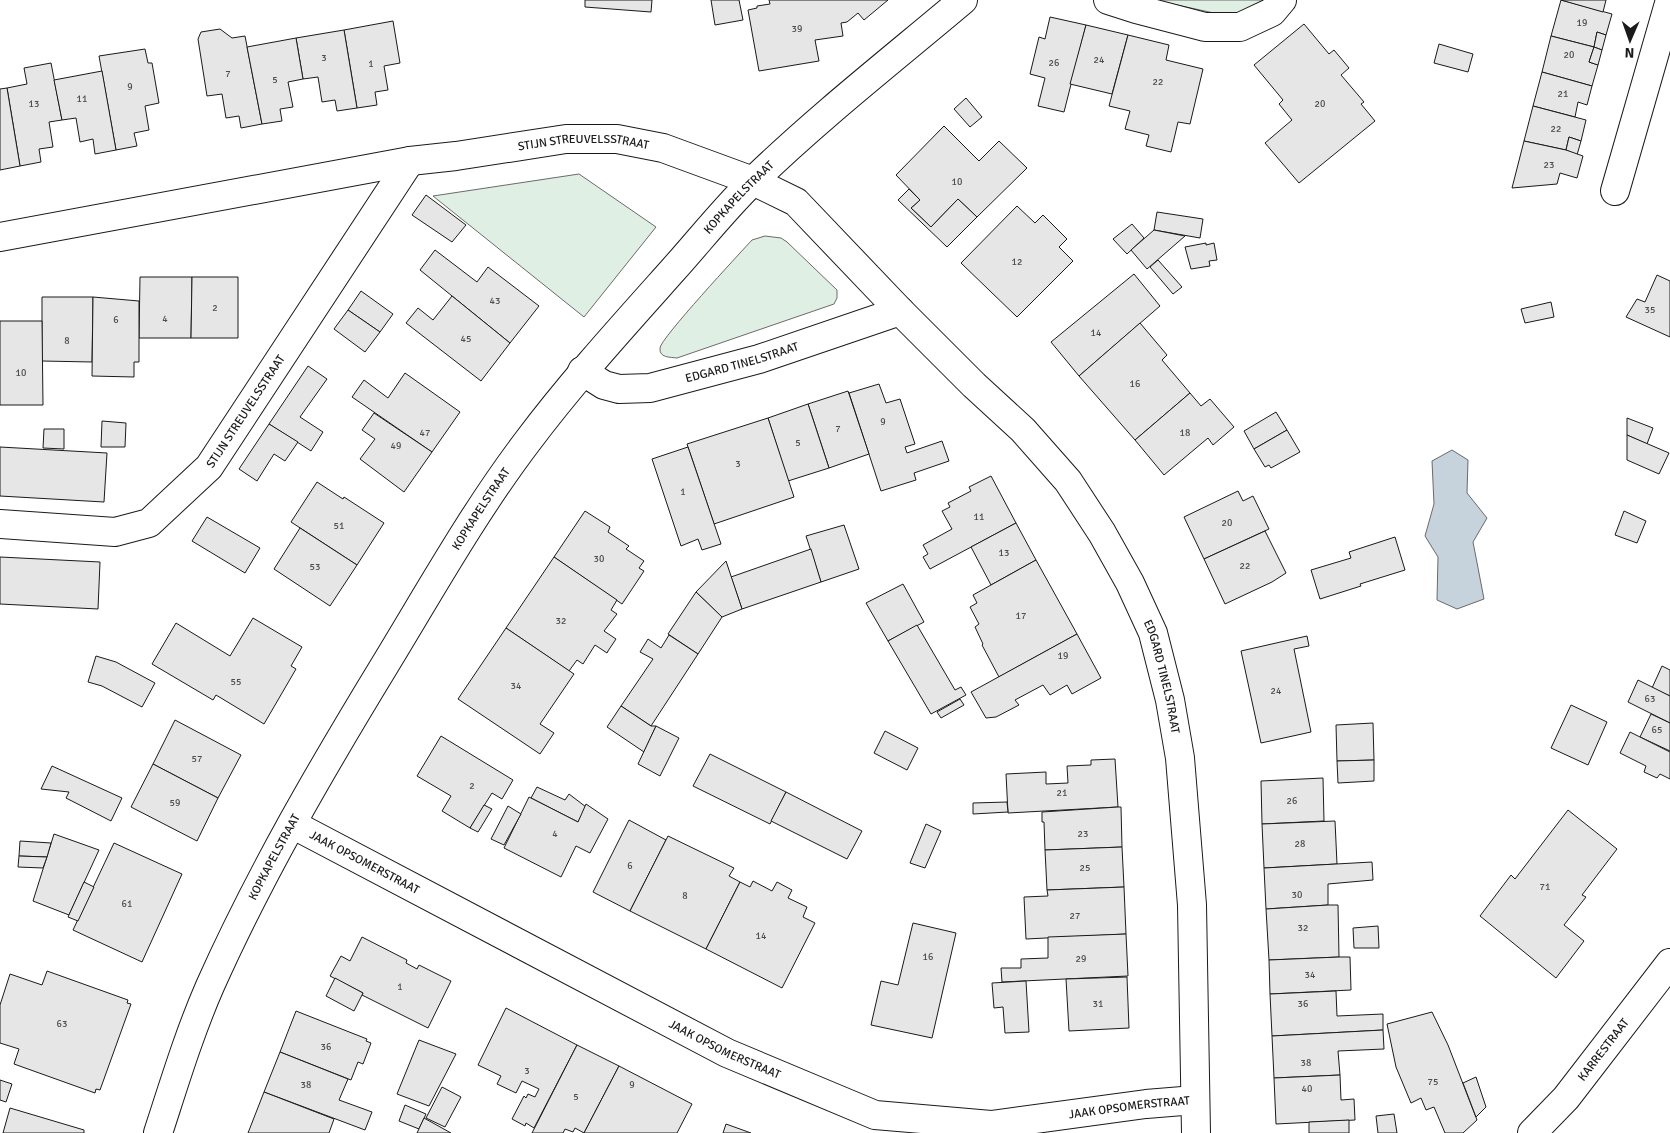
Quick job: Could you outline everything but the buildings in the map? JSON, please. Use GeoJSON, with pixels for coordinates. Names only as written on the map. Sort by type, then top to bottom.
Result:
{"type":"FeatureCollection","features":[{"type":"Feature","properties":{"kind":"street","name":"KOPKAPELSTRAAT"},"geometry":{"type":"LineString","coordinates":[[158,1133],[180,1064],[209,989],[245,912],[342,736],[471,524],[525,444],[582,371],[753,181],[834,108],[963,0]]}},
{"type":"Feature","properties":{"kind":"street"},"geometry":{"type":"LineString","coordinates":[[1108,0],[1136,10],[1205,27],[1240,27],[1272,12],[1282,0]]}},
{"type":"Feature","properties":{"kind":"street"},"geometry":{"type":"LineString","coordinates":[[1615,191],[1670,0]]}},
{"type":"Feature","properties":{"kind":"street","name":"STIJN STREUVELSSTRAAT"},"geometry":{"type":"LineString","coordinates":[[0,236],[410,161],[566,139],[616,139],[663,148],[753,181]]}},
{"type":"Feature","properties":{"kind":"street","name":"STIJN STREUVELSSTRAAT"},"geometry":{"type":"LineString","coordinates":[[0,524],[116,532],[149,523],[209,467],[410,161]]}},
{"type":"Feature","properties":{"kind":"street","name":"EDGARD TINELSTRAAT"},"geometry":{"type":"LineString","coordinates":[[753,181],[796,202],[900,311],[974,385],[1023,430],[1068,481],[1102,533],[1130,583],[1153,633],[1170,700],[1182,776],[1192,905],[1196,1133]]}},
{"type":"Feature","properties":{"kind":"street","name":"EDGARD TINELSTRAAT"},"geometry":{"type":"LineString","coordinates":[[582,371],[604,385],[619,389],[650,388],[759,359],[900,311]]}},
{"type":"Feature","properties":{"kind":"street","name":"JAAK OPSOMERSTRAAT"},"geometry":{"type":"LineString","coordinates":[[292,824],[727,1053],[875,1115],[991,1125],[1146,1104],[1195,1100]]}},
{"type":"Feature","properties":{"kind":"street","name":"KARRESTRAAT"},"geometry":{"type":"LineString","coordinates":[[1532,1133],[1566,1098],[1670,963]]}},
{"type":"Feature","properties":{"kind":"green space"},"geometry":{"type":"Polygon","coordinates":[[[1154,0],[1272,0],[1246,15],[1223,15],[1154,0]]]}},
{"type":"Feature","properties":{"kind":"green space"},"geometry":{"type":"Polygon","coordinates":[[[579,174],[656,227],[584,317],[433,196],[579,174]]]}},
{"type":"Feature","properties":{"kind":"green space"},"geometry":{"type":"Polygon","coordinates":[[[765,236],[781,238],[787,242],[837,290],[837,298],[834,304],[677,358],[661,354],[660,348],[663,341],[686,313],[752,240],[765,236]]]}},
{"type":"Feature","properties":{"kind":"shaded area"},"geometry":{"type":"Polygon","coordinates":[[[1452,450],[1468,460],[1467,493],[1487,518],[1473,542],[1484,599],[1457,609],[1437,600],[1438,557],[1425,536],[1434,504],[1432,461],[1452,450]]]}}]}
